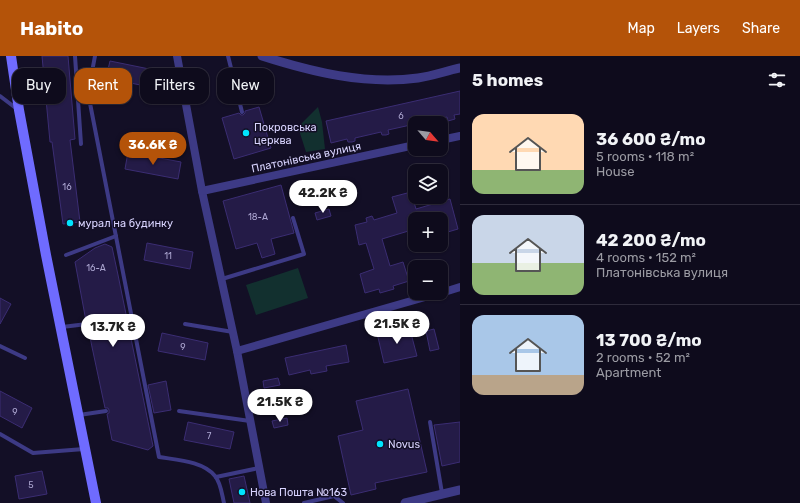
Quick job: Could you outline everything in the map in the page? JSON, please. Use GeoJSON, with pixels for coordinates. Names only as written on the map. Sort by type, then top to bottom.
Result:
{"type":"FeatureCollection","features":[{"type":"Feature","properties":{"kind":"main road"},"geometry":{"type":"LineString","coordinates":[[11,56],[19,110],[96,503]]}},
{"type":"Feature","properties":{"kind":"street"},"geometry":{"type":"LineString","coordinates":[[177,56],[202,191],[237,351],[266,503]]}},
{"type":"Feature","properties":{"kind":"street"},"geometry":{"type":"LineString","coordinates":[[262,56],[319,72],[351,78],[387,80],[419,78],[460,68]]}},
{"type":"Feature","properties":{"kind":"street"},"geometry":{"type":"LineString","coordinates":[[448,139],[460,136]]}},
{"type":"Feature","properties":{"kind":"street","name":"Платонівська вулиця"},"geometry":{"type":"LineString","coordinates":[[202,191],[408,147]]}},
{"type":"Feature","properties":{"kind":"street"},"geometry":{"type":"LineString","coordinates":[[448,291],[460,287]]}},
{"type":"Feature","properties":{"kind":"street"},"geometry":{"type":"LineString","coordinates":[[237,351],[416,300]]}},
{"type":"Feature","properties":{"kind":"street"},"geometry":{"type":"LineString","coordinates":[[405,503],[442,493],[460,490]]}},
{"type":"Feature","properties":{"kind":"lane"},"geometry":{"type":"LineString","coordinates":[[75,56],[82,144]]}},
{"type":"Feature","properties":{"kind":"lane"},"geometry":{"type":"LineString","coordinates":[[95,56],[88,93],[116,236],[129,317],[159,456],[200,465],[216,476],[224,503]]}},
{"type":"Feature","properties":{"kind":"lane"},"geometry":{"type":"LineString","coordinates":[[228,56],[242,112]]}},
{"type":"Feature","properties":{"kind":"lane"},"geometry":{"type":"LineString","coordinates":[[0,96],[19,110]]}},
{"type":"Feature","properties":{"kind":"lane"},"geometry":{"type":"LineString","coordinates":[[221,279],[304,254],[294,218]]}},
{"type":"Feature","properties":{"kind":"lane"},"geometry":{"type":"LineString","coordinates":[[66,255],[116,236]]}},
{"type":"Feature","properties":{"kind":"lane"},"geometry":{"type":"LineString","coordinates":[[61,328],[87,324]]}},
{"type":"Feature","properties":{"kind":"lane"},"geometry":{"type":"LineString","coordinates":[[186,324],[233,332]]}},
{"type":"Feature","properties":{"kind":"lane"},"geometry":{"type":"LineString","coordinates":[[0,346],[25,358]]}},
{"type":"Feature","properties":{"kind":"lane"},"geometry":{"type":"LineString","coordinates":[[78,415],[106,411]]}},
{"type":"Feature","properties":{"kind":"lane"},"geometry":{"type":"LineString","coordinates":[[179,411],[251,421]]}},
{"type":"Feature","properties":{"kind":"lane"},"geometry":{"type":"LineString","coordinates":[[430,422],[442,493]]}},
{"type":"Feature","properties":{"kind":"lane"},"geometry":{"type":"LineString","coordinates":[[0,434],[33,453],[85,449]]}},
{"type":"Feature","properties":{"kind":"lane"},"geometry":{"type":"LineString","coordinates":[[216,476],[259,468]]}},
{"type":"Feature","properties":{"kind":"lane"},"geometry":{"type":"LineString","coordinates":[[304,503],[334,496],[343,503]]}},
{"type":"Feature","properties":{"kind":"green space"},"geometry":{"type":"Polygon","coordinates":[[[318,107],[322,122],[325,149],[306,152],[298,127],[318,107]]]}},
{"type":"Feature","properties":{"kind":"green space"},"geometry":{"type":"Polygon","coordinates":[[[298,268],[308,298],[256,315],[246,285],[298,268]]]}},
{"type":"Feature","properties":{"kind":"building"},"geometry":{"type":"Polygon","coordinates":[[[42,56],[68,56],[75,139],[70,140],[80,222],[63,224],[52,142],[50,142],[46,104],[66,104],[66,68],[43,68],[42,56]]]}},
{"type":"Feature","properties":{"kind":"building"},"geometry":{"type":"Polygon","coordinates":[[[110,61],[144,68],[140,68],[140,85],[132,83],[132,68],[108,68],[110,61]]]}},
{"type":"Feature","properties":{"kind":"building"},"geometry":{"type":"Polygon","coordinates":[[[460,91],[460,114],[454,115],[455,119],[448,121],[448,116],[408,116],[408,126],[388,130],[389,134],[386,135],[382,135],[381,132],[355,138],[355,141],[352,142],[348,142],[347,139],[331,143],[326,121],[460,91]]]}},
{"type":"Feature","properties":{"kind":"building","name":"Покровська церква"},"geometry":{"type":"Polygon","coordinates":[[[259,107],[271,148],[234,159],[222,118],[239,113],[243,115],[245,111],[259,107]]]}},
{"type":"Feature","properties":{"kind":"building"},"geometry":{"type":"Polygon","coordinates":[[[128,152],[181,162],[178,179],[125,169],[128,152]]]}},
{"type":"Feature","properties":{"kind":"building"},"geometry":{"type":"Polygon","coordinates":[[[281,185],[294,233],[271,239],[275,254],[262,258],[257,243],[236,249],[223,201],[281,185]]]}},
{"type":"Feature","properties":{"kind":"building"},"geometry":{"type":"Polygon","coordinates":[[[408,193],[408,204],[415,204],[416,209],[433,204],[448,204],[448,200],[450,199],[458,229],[448,232],[448,212],[408,212],[408,231],[382,239],[390,266],[403,262],[408,281],[393,286],[394,289],[380,293],[379,289],[365,293],[360,274],[374,269],[366,243],[359,245],[355,225],[367,222],[366,218],[372,216],[374,220],[397,213],[392,197],[408,193]]]}},
{"type":"Feature","properties":{"kind":"building"},"geometry":{"type":"Polygon","coordinates":[[[329,209],[331,216],[317,220],[315,213],[329,209]]]}},
{"type":"Feature","properties":{"kind":"building"},"geometry":{"type":"Polygon","coordinates":[[[147,243],[193,252],[190,269],[144,260],[147,243]]]}},
{"type":"Feature","properties":{"kind":"building"},"geometry":{"type":"Polygon","coordinates":[[[105,244],[112,247],[118,275],[153,446],[148,450],[112,440],[107,414],[109,413],[109,410],[108,408],[105,408],[88,327],[90,326],[90,323],[86,321],[75,262],[95,248],[105,244]]]}},
{"type":"Feature","properties":{"kind":"building"},"geometry":{"type":"Polygon","coordinates":[[[0,298],[11,304],[0,324],[0,298]]]}},
{"type":"Feature","properties":{"kind":"building"},"geometry":{"type":"Polygon","coordinates":[[[409,326],[417,356],[384,363],[377,333],[409,326]]]}},
{"type":"Feature","properties":{"kind":"building"},"geometry":{"type":"Polygon","coordinates":[[[434,329],[439,349],[430,351],[426,331],[434,329]]]}},
{"type":"Feature","properties":{"kind":"building"},"geometry":{"type":"Polygon","coordinates":[[[162,333],[208,343],[205,360],[158,351],[162,333]]]}},
{"type":"Feature","properties":{"kind":"building"},"geometry":{"type":"Polygon","coordinates":[[[346,345],[349,362],[326,366],[327,371],[311,374],[310,370],[289,375],[285,358],[346,345]]]}},
{"type":"Feature","properties":{"kind":"building"},"geometry":{"type":"Polygon","coordinates":[[[278,378],[280,385],[264,388],[263,381],[278,378]]]}},
{"type":"Feature","properties":{"kind":"building"},"geometry":{"type":"Polygon","coordinates":[[[166,381],[171,410],[154,413],[148,385],[166,381]]]}},
{"type":"Feature","properties":{"kind":"building","name":"Novus"},"geometry":{"type":"Polygon","coordinates":[[[408,389],[427,472],[375,483],[376,489],[351,495],[338,436],[363,430],[356,401],[408,389]]]}},
{"type":"Feature","properties":{"kind":"building"},"geometry":{"type":"Polygon","coordinates":[[[0,391],[32,408],[22,428],[0,416],[0,391]]]}},
{"type":"Feature","properties":{"kind":"building"},"geometry":{"type":"Polygon","coordinates":[[[287,418],[288,425],[274,428],[272,421],[287,418]]]}},
{"type":"Feature","properties":{"kind":"building"},"geometry":{"type":"Polygon","coordinates":[[[188,422],[234,432],[230,449],[184,440],[188,422]]]}},
{"type":"Feature","properties":{"kind":"building"},"geometry":{"type":"Polygon","coordinates":[[[460,422],[460,462],[442,466],[434,425],[460,422]]]}},
{"type":"Feature","properties":{"kind":"building"},"geometry":{"type":"Polygon","coordinates":[[[42,471],[47,494],[19,499],[15,476],[42,471]]]}},
{"type":"Feature","properties":{"kind":"building"},"geometry":{"type":"Polygon","coordinates":[[[244,476],[250,503],[234,503],[229,479],[244,476]]]}},
{"type":"Feature","properties":{"kind":"place","name":"Покровська церква"},"geometry":{"type":"Point","coordinates":[246,133]}},
{"type":"Feature","properties":{"kind":"place","name":"мурал на будинку"},"geometry":{"type":"Point","coordinates":[70,223]}},
{"type":"Feature","properties":{"kind":"place","name":"Novus"},"geometry":{"type":"Point","coordinates":[380,444]}},
{"type":"Feature","properties":{"kind":"place","name":"Нова Пошта №163"},"geometry":{"type":"Point","coordinates":[242,492]}}]}
